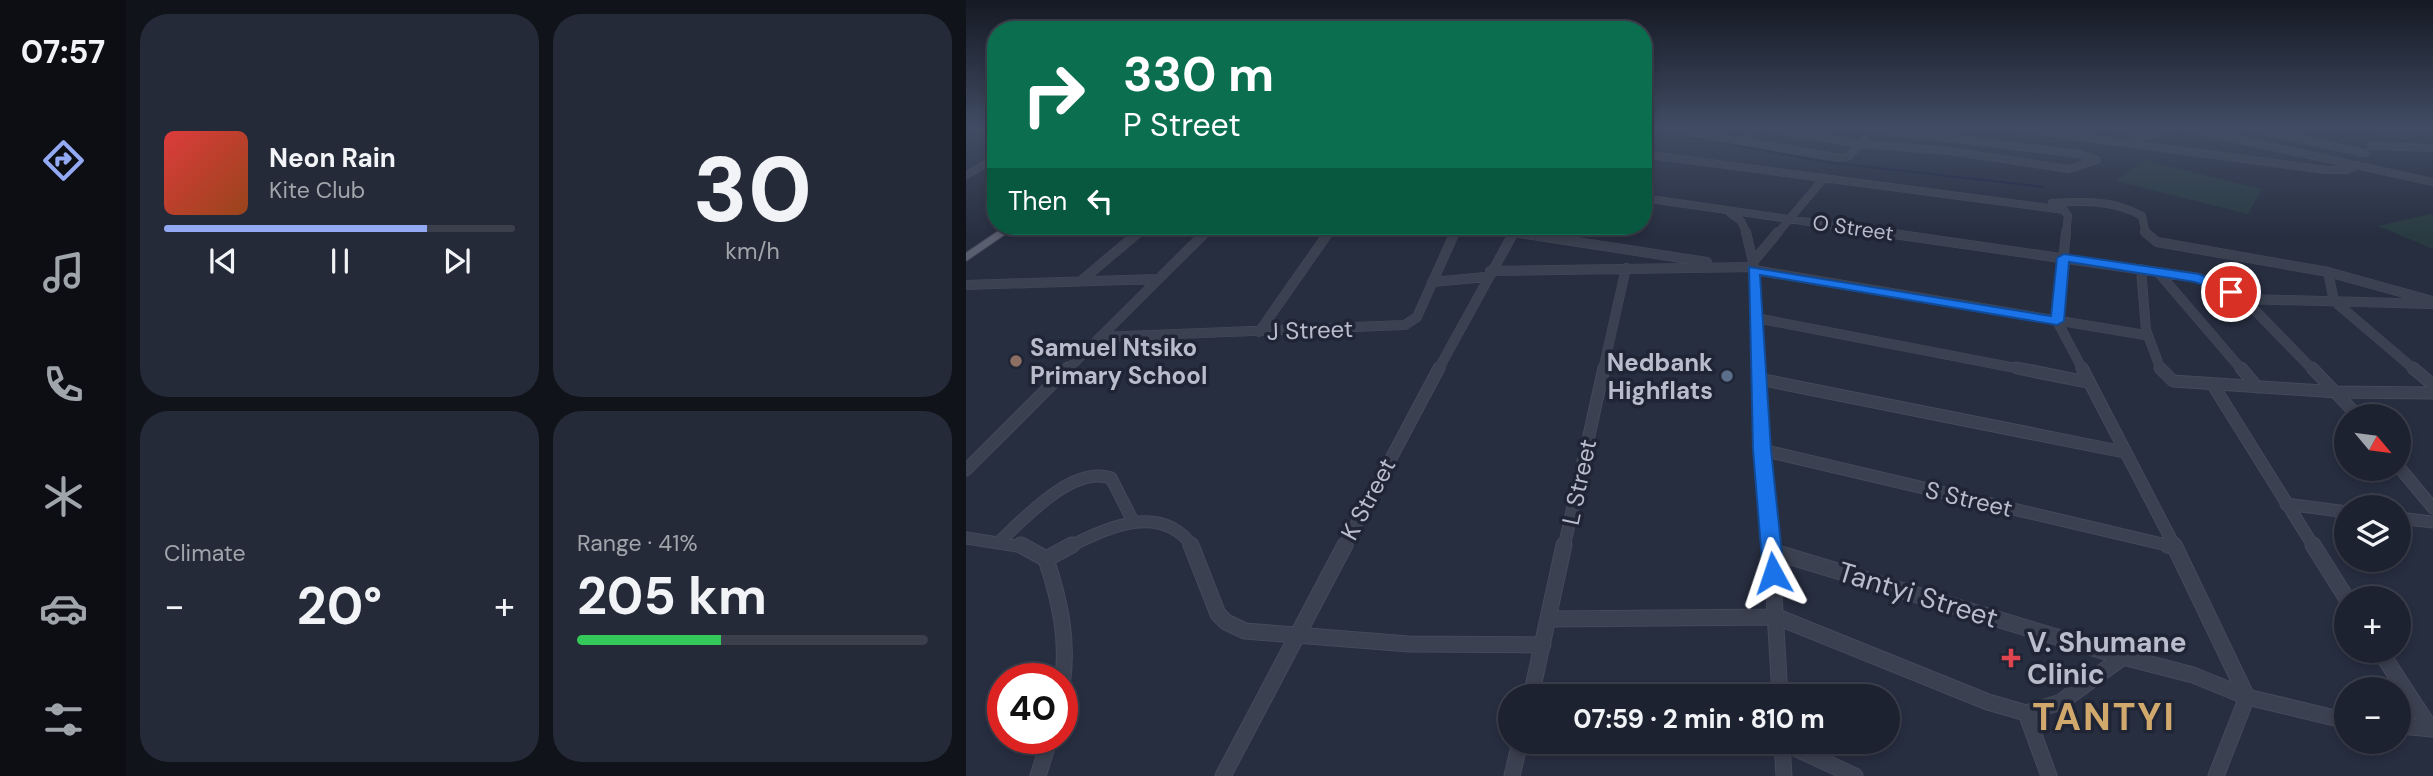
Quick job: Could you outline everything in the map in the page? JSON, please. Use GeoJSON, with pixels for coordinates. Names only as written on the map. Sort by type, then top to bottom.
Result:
{"type":"FeatureCollection","features":[{"type":"Feature","properties":{"kind":"main road"},"geometry":{"type":"LineString","coordinates":[[966,258],[1000,235]]}},
{"type":"Feature","properties":{"kind":"street"},"geometry":{"type":"LineString","coordinates":[[966,175],[985,164]]}},
{"type":"Feature","properties":{"kind":"street"},"geometry":{"type":"LineString","coordinates":[[1720,164],[2059,208],[2068,216],[2057,321],[2175,547],[2247,697],[2216,776]]}},
{"type":"Feature","properties":{"kind":"street"},"geometry":{"type":"LineString","coordinates":[[2035,164],[2069,169],[2087,164]]}},
{"type":"Feature","properties":{"kind":"street"},"geometry":{"type":"LineString","coordinates":[[2281,164],[2326,170],[2347,170],[2358,164]]}},
{"type":"Feature","properties":{"kind":"street"},"geometry":{"type":"LineString","coordinates":[[2359,164],[2433,182]]}},
{"type":"Feature","properties":{"kind":"street"},"geometry":{"type":"LineString","coordinates":[[1754,266],[1824,178]]}},
{"type":"Feature","properties":{"kind":"street","name":"O Street"},"geometry":{"type":"LineString","coordinates":[[1652,199],[2158,271],[2210,282],[2244,299]]}},
{"type":"Feature","properties":{"kind":"street"},"geometry":{"type":"LineString","coordinates":[[2030,204],[2080,203],[2130,210],[2142,216],[2146,235],[2157,242],[2328,272],[2391,287],[2433,303]]}},
{"type":"Feature","properties":{"kind":"street"},"geometry":{"type":"LineString","coordinates":[[1721,209],[1741,222],[1754,266],[1762,450],[1777,617],[1780,684]]}},
{"type":"Feature","properties":{"kind":"street"},"geometry":{"type":"LineString","coordinates":[[1082,281],[1136,235]]}},
{"type":"Feature","properties":{"kind":"street"},"geometry":{"type":"LineString","coordinates":[[966,470],[1203,235]]}},
{"type":"Feature","properties":{"kind":"street"},"geometry":{"type":"LineString","coordinates":[[1259,332],[1327,235]]}},
{"type":"Feature","properties":{"kind":"street","name":"J Street"},"geometry":{"type":"LineString","coordinates":[[1100,337],[1405,325],[1417,317],[1454,235]]}},
{"type":"Feature","properties":{"kind":"street","name":"K Street"},"geometry":{"type":"LineString","coordinates":[[1223,776],[1488,274],[1511,235]]}},
{"type":"Feature","properties":{"kind":"street"},"geometry":{"type":"LineString","coordinates":[[1550,235],[1737,267]]}},
{"type":"Feature","properties":{"kind":"street"},"geometry":{"type":"LineString","coordinates":[[1432,282],[1488,274],[1754,266],[2146,335]]}},
{"type":"Feature","properties":{"kind":"street","name":"L Street"},"geometry":{"type":"LineString","coordinates":[[1534,684],[1626,268]]}},
{"type":"Feature","properties":{"kind":"street"},"geometry":{"type":"LineString","coordinates":[[2141,269],[2146,335],[2168,378],[2213,386],[2433,393]]}},
{"type":"Feature","properties":{"kind":"street"},"geometry":{"type":"LineString","coordinates":[[2158,271],[2257,387]]}},
{"type":"Feature","properties":{"kind":"street"},"geometry":{"type":"LineString","coordinates":[[2328,272],[2334,301],[2433,385]]}},
{"type":"Feature","properties":{"kind":"street"},"geometry":{"type":"LineString","coordinates":[[966,285],[1157,279]]}},
{"type":"Feature","properties":{"kind":"street"},"geometry":{"type":"LineString","coordinates":[[2244,299],[2433,303]]}},
{"type":"Feature","properties":{"kind":"street"},"geometry":{"type":"LineString","coordinates":[[2244,299],[2348,404]]}},
{"type":"Feature","properties":{"kind":"street"},"geometry":{"type":"LineString","coordinates":[[1756,318],[2087,382]]}},
{"type":"Feature","properties":{"kind":"street"},"geometry":{"type":"LineString","coordinates":[[1759,379],[2124,452]]}},
{"type":"Feature","properties":{"kind":"street"},"geometry":{"type":"LineString","coordinates":[[2213,386],[2339,586]]}},
{"type":"Feature","properties":{"kind":"street","name":"S Street"},"geometry":{"type":"LineString","coordinates":[[1762,450],[2175,547]]}},
{"type":"Feature","properties":{"kind":"street"},"geometry":{"type":"LineString","coordinates":[[966,456],[982,455]]}},
{"type":"Feature","properties":{"kind":"street"},"geometry":{"type":"LineString","coordinates":[[1000,541],[1055,491],[1099,474],[1111,478],[1133,521]]}},
{"type":"Feature","properties":{"kind":"street"},"geometry":{"type":"LineString","coordinates":[[2411,481],[2433,508]]}},
{"type":"Feature","properties":{"kind":"street"},"geometry":{"type":"LineString","coordinates":[[2286,504],[2334,510]]}},
{"type":"Feature","properties":{"kind":"street"},"geometry":{"type":"LineString","coordinates":[[2411,519],[2433,522]]}},
{"type":"Feature","properties":{"kind":"street"},"geometry":{"type":"LineString","coordinates":[[1046,559],[1099,533],[1133,521],[1153,521],[1173,528],[1190,543],[1218,614],[1226,622],[1245,631],[1409,644],[1543,645]]}},
{"type":"Feature","properties":{"kind":"street"},"geometry":{"type":"LineString","coordinates":[[966,537],[1018,544],[1046,559],[1065,630],[1067,663]]}},
{"type":"Feature","properties":{"kind":"street","name":"Tantyi Street"},"geometry":{"type":"LineString","coordinates":[[1771,551],[2123,657],[2193,675],[2247,697],[2334,718]]}},
{"type":"Feature","properties":{"kind":"street"},"geometry":{"type":"LineString","coordinates":[[1549,619],[1777,617],[1988,702],[2026,713],[2061,702],[2123,657]]}},
{"type":"Feature","properties":{"kind":"street"},"geometry":{"type":"LineString","coordinates":[[2389,663],[2432,729]]}},
{"type":"Feature","properties":{"kind":"street"},"geometry":{"type":"LineString","coordinates":[[2026,713],[2049,776]]}},
{"type":"Feature","properties":{"kind":"street"},"geometry":{"type":"LineString","coordinates":[[2411,727],[2432,729]]}},
{"type":"Feature","properties":{"kind":"street"},"geometry":{"type":"LineString","coordinates":[[1038,776],[1045,754]]}},
{"type":"Feature","properties":{"kind":"street"},"geometry":{"type":"LineString","coordinates":[[1512,776],[1517,754]]}},
{"type":"Feature","properties":{"kind":"street"},"geometry":{"type":"LineString","coordinates":[[1783,754],[1784,776]]}},
{"type":"Feature","properties":{"kind":"street"},"geometry":{"type":"LineString","coordinates":[[1808,754],[1855,776]]}},
{"type":"Feature","properties":{"kind":"shaded area"},"geometry":{"type":"Polygon","coordinates":[[[2138,164],[2160,164],[2262,189],[2248,214],[2116,181],[2138,164]]]}},
{"type":"Feature","properties":{"kind":"shaded area"},"geometry":{"type":"Polygon","coordinates":[[[2433,215],[2433,249],[2378,226],[2433,215]]]}},
{"type":"Feature","properties":{"kind":"waterway"},"geometry":{"type":"LineString","coordinates":[[1844,164],[2044,187]]}},
{"type":"Feature","properties":{"kind":"place","name":"Samuel Ntsiko Primary School"},"geometry":{"type":"Point","coordinates":[1016,361]}},
{"type":"Feature","properties":{"kind":"place","name":"Nedbank Highflats"},"geometry":{"type":"Point","coordinates":[1727,376]}},
{"type":"Feature","properties":{"kind":"place","name":"V. Shumane Clinic"},"geometry":{"type":"Point","coordinates":[2011,658]}},
{"type":"Feature","properties":{"kind":"district","name":"TANTYI"},"geometry":{"type":"Point","coordinates":[2104,717]}},
{"type":"Feature","properties":{"kind":"route"},"geometry":{"type":"LineString","coordinates":[[1773,573],[1762,450],[1754,270],[2057,321],[2064,258],[2199,278],[2231,292]]}}]}
